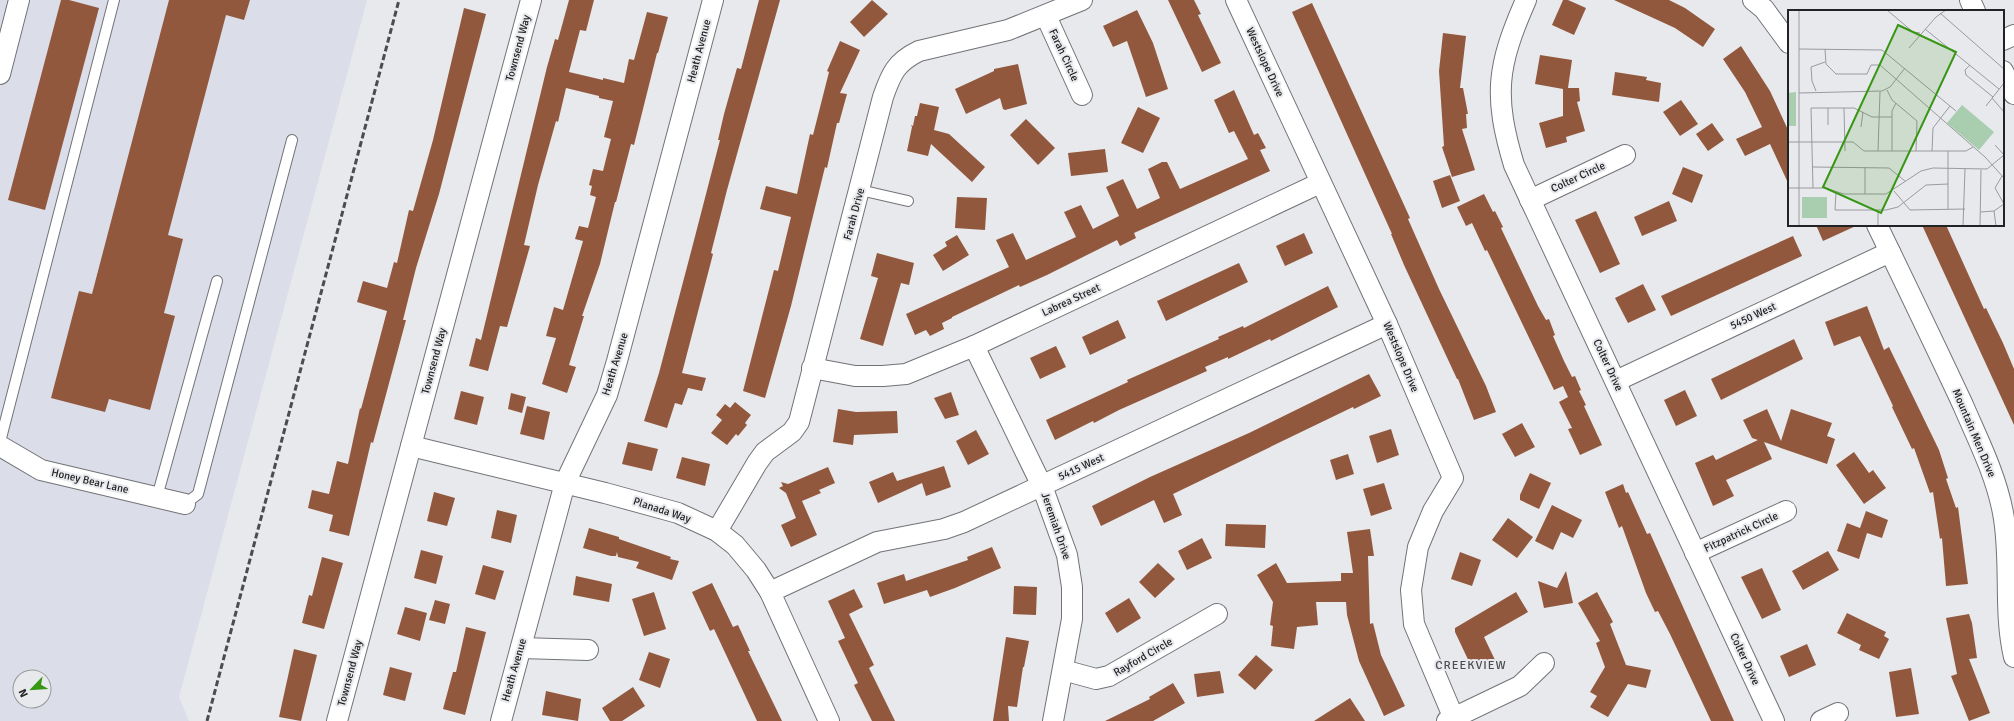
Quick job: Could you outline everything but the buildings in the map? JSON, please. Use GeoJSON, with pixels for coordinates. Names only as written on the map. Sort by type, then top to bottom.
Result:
{"type":"FeatureCollection","features":[{"type":"Feature","properties":{"kind":"street"},"geometry":{"type":"LineString","coordinates":[[0,74],[19,0]]}},
{"type":"Feature","properties":{"kind":"street","name":"Townsend Way"},"geometry":{"type":"LineString","coordinates":[[337,721],[531,0]]}},
{"type":"Feature","properties":{"kind":"street","name":"Heath Avenue"},"geometry":{"type":"LineString","coordinates":[[501,721],[565,483],[607,395],[615,368],[713,0]]}},
{"type":"Feature","properties":{"kind":"street","name":"Farah Drive"},"geometry":{"type":"LineString","coordinates":[[717,531],[756,463],[765,452],[792,432],[799,422],[887,86],[895,68],[906,57],[919,51],[1008,30],[1046,16],[1082,0]]}},
{"type":"Feature","properties":{"kind":"street","name":"Westslope Drive"},"geometry":{"type":"LineString","coordinates":[[1236,0],[1320,184],[1387,324],[1453,478],[1433,511],[1418,548],[1411,590],[1414,624],[1452,720]]}},
{"type":"Feature","properties":{"kind":"street","name":"Colter Drive"},"geometry":{"type":"LineString","coordinates":[[1526,0],[1511,33],[1504,57],[1500,81],[1501,111],[1506,137],[1514,165],[1774,721]]}},
{"type":"Feature","properties":{"kind":"street"},"geometry":{"type":"LineString","coordinates":[[1753,0],[1764,9],[1788,42]]}},
{"type":"Feature","properties":{"kind":"street"},"geometry":{"type":"LineString","coordinates":[[1970,0],[1975,10]]}},
{"type":"Feature","properties":{"kind":"street","name":"Farah Circle"},"geometry":{"type":"LineString","coordinates":[[1046,16],[1082,95]]}},
{"type":"Feature","properties":{"kind":"street"},"geometry":{"type":"LineString","coordinates":[[2004,40],[2014,35]]}},
{"type":"Feature","properties":{"kind":"street"},"geometry":{"type":"LineString","coordinates":[[2004,73],[2014,94]]}},
{"type":"Feature","properties":{"kind":"street","name":"Colter Circle"},"geometry":{"type":"LineString","coordinates":[[1530,200],[1625,155]]}},
{"type":"Feature","properties":{"kind":"street","name":"Labrea Street"},"geometry":{"type":"LineString","coordinates":[[812,368],[855,376],[906,374],[974,346],[1320,184]]}},
{"type":"Feature","properties":{"kind":"street","name":"Mountain Men Drive"},"geometry":{"type":"LineString","coordinates":[[1877,226],[1942,360],[1992,470],[2003,512],[2011,557],[2009,635],[2014,657]]}},
{"type":"Feature","properties":{"kind":"street","name":"5450 West"},"geometry":{"type":"LineString","coordinates":[[1616,381],[1890,252]]}},
{"type":"Feature","properties":{"kind":"street","name":"5415 West"},"geometry":{"type":"LineString","coordinates":[[770,592],[877,542],[944,529],[964,522],[1387,324]]}},
{"type":"Feature","properties":{"kind":"street","name":"Jeremiah Drive"},"geometry":{"type":"LineString","coordinates":[[974,346],[1042,486],[1067,555],[1072,587],[1072,619],[1053,721]]}},
{"type":"Feature","properties":{"kind":"street","name":"Honey Bear Lane"},"geometry":{"type":"LineString","coordinates":[[0,446],[42,470],[185,504]]}},
{"type":"Feature","properties":{"kind":"street","name":"Planada Way"},"geometry":{"type":"LineString","coordinates":[[411,446],[565,483],[678,514],[717,531],[735,545],[756,570],[770,592],[829,721]]}},
{"type":"Feature","properties":{"kind":"street","name":"Fitzpatrick Circle"},"geometry":{"type":"LineString","coordinates":[[1695,553],[1786,511]]}},
{"type":"Feature","properties":{"kind":"street","name":"Rayford Circle"},"geometry":{"type":"LineString","coordinates":[[1063,670],[1096,679],[1109,676],[1217,614]]}},
{"type":"Feature","properties":{"kind":"street"},"geometry":{"type":"LineString","coordinates":[[521,648],[588,650]]}},
{"type":"Feature","properties":{"kind":"street"},"geometry":{"type":"LineString","coordinates":[[1452,720],[1520,686],[1544,663]]}},
{"type":"Feature","properties":{"kind":"lane"},"geometry":{"type":"LineString","coordinates":[[0,442],[114,0]]}},
{"type":"Feature","properties":{"kind":"lane"},"geometry":{"type":"LineString","coordinates":[[185,504],[198,494],[292,140]]}},
{"type":"Feature","properties":{"kind":"lane"},"geometry":{"type":"LineString","coordinates":[[860,190],[908,201]]}},
{"type":"Feature","properties":{"kind":"lane"},"geometry":{"type":"LineString","coordinates":[[157,498],[217,281]]}},
{"type":"Feature","properties":{"kind":"shaded area"},"geometry":{"type":"Polygon","coordinates":[[[0,0],[367,0],[179,697],[189,721],[0,721],[0,0]]]}},
{"type":"Feature","properties":{"kind":"railway"},"geometry":{"type":"LineString","coordinates":[[207,721],[399,0]]}},
{"type":"Feature","properties":{"kind":"district","name":"CREEKVIEW"},"geometry":{"type":"Point","coordinates":[1471,665]}}]}
